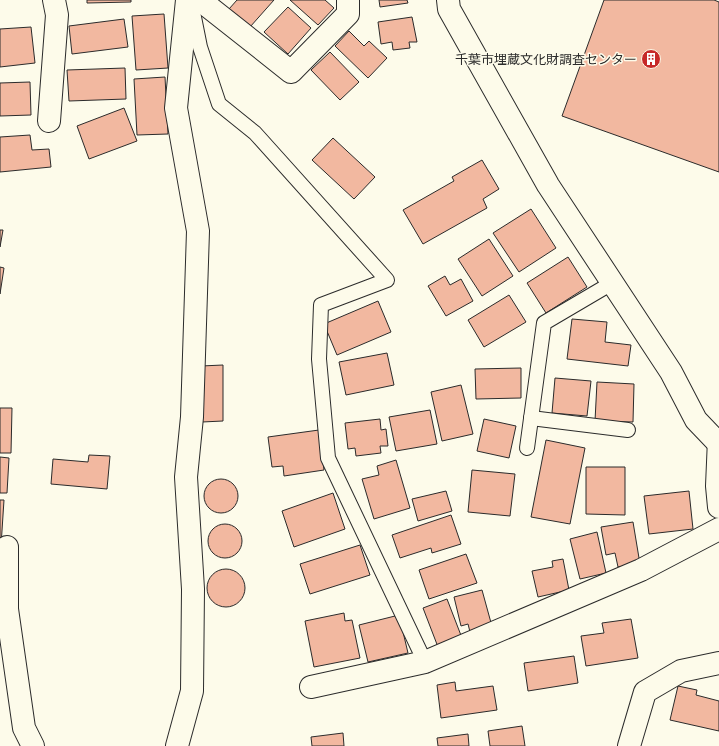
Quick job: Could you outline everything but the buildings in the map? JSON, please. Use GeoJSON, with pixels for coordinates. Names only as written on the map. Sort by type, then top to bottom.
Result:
{"type":"FeatureCollection","features":[{"type":"Feature","properties":{"kind":"street"},"geometry":{"type":"LineString","coordinates":[[49,121],[57,15],[54,0]]}},
{"type":"Feature","properties":{"kind":"street"},"geometry":{"type":"LineString","coordinates":[[177,746],[192,691],[193,589],[186,477],[192,417],[198,231],[176,108],[189,0]]}},
{"type":"Feature","properties":{"kind":"street"},"geometry":{"type":"LineString","coordinates":[[200,0],[292,72],[348,14],[348,0]]}},
{"type":"Feature","properties":{"kind":"street"},"geometry":{"type":"LineString","coordinates":[[448,0],[449,9],[545,178],[612,284],[671,372],[696,420],[719,441],[717,486],[719,507]]}},
{"type":"Feature","properties":{"kind":"street"},"geometry":{"type":"LineString","coordinates":[[311,686],[425,662],[641,570],[719,529]]}},
{"type":"Feature","properties":{"kind":"street"},"geometry":{"type":"LineString","coordinates":[[7,547],[7,609],[24,728],[33,746]]}},
{"type":"Feature","properties":{"kind":"street"},"geometry":{"type":"LineString","coordinates":[[629,746],[646,692],[681,671],[719,663]]}},
{"type":"Feature","properties":{"kind":"lane"},"geometry":{"type":"LineString","coordinates":[[189,0],[200,47],[219,104],[255,133],[387,280],[321,305],[319,359],[328,458],[425,662]]}},
{"type":"Feature","properties":{"kind":"lane"},"geometry":{"type":"LineString","coordinates":[[526,448],[544,323],[612,284]]}},
{"type":"Feature","properties":{"kind":"lane"},"geometry":{"type":"LineString","coordinates":[[531,418],[628,430]]}},
{"type":"Feature","properties":{"kind":"place","name":"千葉市埋蔵文化財調査センター"},"geometry":{"type":"Point","coordinates":[651,59]}}]}
